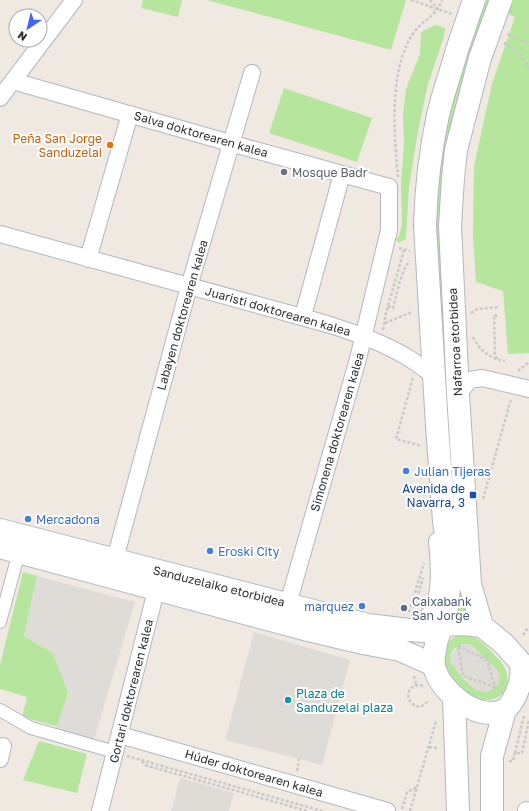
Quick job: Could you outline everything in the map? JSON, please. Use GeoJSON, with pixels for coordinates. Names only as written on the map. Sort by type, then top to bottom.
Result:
{"type":"FeatureCollection","features":[{"type":"Feature","properties":{"kind":"main road","name":"Nafarroa etorbidea"},"geometry":{"type":"LineString","coordinates":[[434,665],[435,648],[442,629],[451,570],[444,521],[441,479],[424,375],[426,193],[438,114],[474,0]]}},
{"type":"Feature","properties":{"kind":"main road","name":"Nafarroa etorbidea"},"geometry":{"type":"LineString","coordinates":[[482,626],[470,584],[458,394],[450,226],[456,150],[480,58],[501,0]]}},
{"type":"Feature","properties":{"kind":"main road","name":"Sanduzelaiko etorbidea"},"geometry":{"type":"LineString","coordinates":[[0,530],[115,559],[159,580],[304,629],[400,650],[434,665]]}},
{"type":"Feature","properties":{"kind":"main road","name":"Sanduzelaiko etorbidea"},"geometry":{"type":"LineString","coordinates":[[9,549],[159,580],[288,604],[368,625],[408,623],[442,629],[463,624],[482,626]]}},
{"type":"Feature","properties":{"kind":"main road"},"geometry":{"type":"LineString","coordinates":[[482,626],[504,644],[525,665],[521,679],[518,706],[492,756],[492,811]]}},
{"type":"Feature","properties":{"kind":"main road"},"geometry":{"type":"LineString","coordinates":[[434,665],[441,681],[454,698],[480,712],[494,713],[518,706]]}},
{"type":"Feature","properties":{"kind":"main road"},"geometry":{"type":"LineString","coordinates":[[454,698],[458,811]]}},
{"type":"Feature","properties":{"kind":"street"},"geometry":{"type":"LineString","coordinates":[[0,98],[74,0]]}},
{"type":"Feature","properties":{"kind":"street","name":"Labayen doktorearen kalea"},"geometry":{"type":"LineString","coordinates":[[115,559],[230,143],[252,73]]}},
{"type":"Feature","properties":{"kind":"street","name":"Salva doktorearen kalea"},"geometry":{"type":"LineString","coordinates":[[13,81],[342,174],[394,184]]}},
{"type":"Feature","properties":{"kind":"street"},"geometry":{"type":"LineString","coordinates":[[88,259],[130,114]]}},
{"type":"Feature","properties":{"kind":"street"},"geometry":{"type":"LineString","coordinates":[[303,316],[342,174]]}},
{"type":"Feature","properties":{"kind":"street","name":"Simonena doktorearen kalea"},"geometry":{"type":"LineString","coordinates":[[288,604],[358,358],[389,230],[394,184]]}},
{"type":"Feature","properties":{"kind":"street","name":"Juaristi doktorearen kalea"},"geometry":{"type":"LineString","coordinates":[[0,234],[303,316],[363,336],[409,358],[424,375]]}},
{"type":"Feature","properties":{"kind":"street"},"geometry":{"type":"LineString","coordinates":[[458,394],[470,380],[482,378],[529,389]]}},
{"type":"Feature","properties":{"kind":"street","name":"Nafarroa etorbidea"},"geometry":{"type":"LineString","coordinates":[[408,623],[422,622],[431,612],[435,601],[439,581],[439,559],[435,504],[441,479]]}},
{"type":"Feature","properties":{"kind":"street"},"geometry":{"type":"LineString","coordinates":[[0,622],[9,549]]}},
{"type":"Feature","properties":{"kind":"street","name":"Gortari doktorearen kalea"},"geometry":{"type":"LineString","coordinates":[[100,811],[159,580]]}},
{"type":"Feature","properties":{"kind":"street"},"geometry":{"type":"LineString","coordinates":[[0,710],[31,728],[115,752]]}},
{"type":"Feature","properties":{"kind":"street","name":"Húder doktorearen kalea"},"geometry":{"type":"LineString","coordinates":[[120,735],[387,811]]}},
{"type":"Feature","properties":{"kind":"path"},"geometry":{"type":"LineString","coordinates":[[411,0],[438,10]]}},
{"type":"Feature","properties":{"kind":"path"},"geometry":{"type":"LineString","coordinates":[[430,0],[438,10]]}},
{"type":"Feature","properties":{"kind":"path"},"geometry":{"type":"LineString","coordinates":[[394,184],[395,100],[402,58],[413,34],[438,10],[442,0]]}},
{"type":"Feature","properties":{"kind":"path"},"geometry":{"type":"LineString","coordinates":[[529,43],[505,34],[505,44],[511,46],[520,54],[529,69]]}},
{"type":"Feature","properties":{"kind":"path"},"geometry":{"type":"LineString","coordinates":[[396,247],[410,252]]}},
{"type":"Feature","properties":{"kind":"path"},"geometry":{"type":"LineString","coordinates":[[404,250],[388,306],[385,323],[412,312]]}},
{"type":"Feature","properties":{"kind":"path"},"geometry":{"type":"LineString","coordinates":[[388,306],[393,308],[407,263],[410,260]]}},
{"type":"Feature","properties":{"kind":"path"},"geometry":{"type":"LineString","coordinates":[[471,318],[471,312],[477,309],[499,307]]}},
{"type":"Feature","properties":{"kind":"path"},"geometry":{"type":"LineString","coordinates":[[497,359],[495,355],[494,315],[499,316]]}},
{"type":"Feature","properties":{"kind":"path"},"geometry":{"type":"LineString","coordinates":[[472,334],[479,348],[486,354],[505,361]]}},
{"type":"Feature","properties":{"kind":"path"},"geometry":{"type":"LineString","coordinates":[[519,370],[529,362]]}},
{"type":"Feature","properties":{"kind":"path"},"geometry":{"type":"LineString","coordinates":[[424,375],[396,439],[427,447]]}},
{"type":"Feature","properties":{"kind":"path"},"geometry":{"type":"LineString","coordinates":[[483,499],[512,394]]}},
{"type":"Feature","properties":{"kind":"path"},"geometry":{"type":"LineString","coordinates":[[408,623],[426,556]]}},
{"type":"Feature","properties":{"kind":"path"},"geometry":{"type":"LineString","coordinates":[[523,635],[526,630],[529,629]]}},
{"type":"Feature","properties":{"kind":"path"},"geometry":{"type":"LineString","coordinates":[[458,646],[487,660],[495,687],[463,676],[458,646]]}},
{"type":"Feature","properties":{"kind":"path"},"geometry":{"type":"LineString","coordinates":[[414,676],[416,685]]}},
{"type":"Feature","properties":{"kind":"path"},"geometry":{"type":"LineString","coordinates":[[427,689],[420,685],[416,685],[411,689],[409,694],[410,701],[413,705],[421,707],[428,701]]}},
{"type":"Feature","properties":{"kind":"path"},"geometry":{"type":"LineString","coordinates":[[514,761],[518,706]]}},
{"type":"Feature","properties":{"kind":"path"},"geometry":{"type":"LineString","coordinates":[[410,811],[437,717]]}},
{"type":"Feature","properties":{"kind":"path"},"geometry":{"type":"LineString","coordinates":[[515,753],[522,753],[529,720]]}},
{"type":"Feature","properties":{"kind":"path","name":"Húder doktorearen kalea"},"geometry":{"type":"LineString","coordinates":[[306,811],[145,765],[141,760],[322,811]]}},
{"type":"Feature","properties":{"kind":"path"},"geometry":{"type":"LineString","coordinates":[[401,811],[407,792],[417,786]]}},
{"type":"Feature","properties":{"kind":"green space"},"geometry":{"type":"Polygon","coordinates":[[[143,0],[182,0],[178,17],[141,8],[143,0]]]}},
{"type":"Feature","properties":{"kind":"green space"},"geometry":{"type":"Polygon","coordinates":[[[207,0],[406,0],[391,50],[207,0]]]}},
{"type":"Feature","properties":{"kind":"green space"},"geometry":{"type":"Polygon","coordinates":[[[475,0],[529,0],[529,353],[508,354],[503,291],[476,282],[473,237],[474,166],[492,84],[515,17],[490,6],[451,144],[471,621],[448,621],[433,232],[440,140],[475,0]]]}},
{"type":"Feature","properties":{"kind":"green space"},"geometry":{"type":"Polygon","coordinates":[[[436,25],[445,28],[444,36],[428,84],[418,131],[409,187],[406,239],[400,242],[395,240],[399,236],[402,224],[401,184],[404,143],[403,114],[406,89],[420,54],[421,32],[436,25]]]}},
{"type":"Feature","properties":{"kind":"green space"},"geometry":{"type":"Polygon","coordinates":[[[284,88],[372,118],[357,162],[269,133],[284,88]]]}},
{"type":"Feature","properties":{"kind":"green space"},"geometry":{"type":"Polygon","coordinates":[[[23,572],[37,576],[24,636],[53,653],[68,692],[59,727],[22,717],[27,697],[0,689],[0,665],[23,572]]]}},
{"type":"Feature","properties":{"kind":"green space"},"geometry":{"type":"Polygon","coordinates":[[[461,634],[476,638],[501,662],[505,668],[508,679],[504,692],[493,699],[479,700],[471,697],[459,686],[441,663],[446,645],[461,634]],[[467,644],[457,647],[452,652],[451,658],[453,665],[458,672],[476,690],[476,649],[467,644]]]}},
{"type":"Feature","properties":{"kind":"green space"},"geometry":{"type":"Polygon","coordinates":[[[39,741],[87,754],[77,793],[23,780],[39,741]]]}},
{"type":"Feature","properties":{"kind":"shaded area"},"geometry":{"type":"Polygon","coordinates":[[[37,576],[135,602],[93,743],[55,733],[68,692],[53,653],[24,636],[37,576]]]}},
{"type":"Feature","properties":{"kind":"shaded area","name":"Plaza de Sanduzelai plaza"},"geometry":{"type":"Polygon","coordinates":[[[254,632],[350,660],[322,765],[225,740],[254,632]]]}},
{"type":"Feature","properties":{"kind":"shaded area"},"geometry":{"type":"Polygon","coordinates":[[[462,644],[471,645],[498,671],[500,678],[498,684],[492,690],[486,692],[476,690],[450,662],[450,656],[458,646],[462,644]]]}},
{"type":"Feature","properties":{"kind":"shaded area"},"geometry":{"type":"Polygon","coordinates":[[[180,778],[234,793],[229,811],[171,811],[180,778]]]}},
{"type":"Feature","properties":{"kind":"place","name":"Peña San Jorge Sanduzelai"},"geometry":{"type":"Point","coordinates":[110,145]}},
{"type":"Feature","properties":{"kind":"place","name":"Mosque Badr"},"geometry":{"type":"Point","coordinates":[284,172]}},
{"type":"Feature","properties":{"kind":"place","name":"Julian Tijeras"},"geometry":{"type":"Point","coordinates":[406,471]}},
{"type":"Feature","properties":{"kind":"place","name":"Avenida de Navarra, 3"},"geometry":{"type":"Point","coordinates":[473,495]}},
{"type":"Feature","properties":{"kind":"place","name":"Mercadona"},"geometry":{"type":"Point","coordinates":[28,519]}},
{"type":"Feature","properties":{"kind":"place","name":"Eroski City"},"geometry":{"type":"Point","coordinates":[210,551]}},
{"type":"Feature","properties":{"kind":"place","name":"marquez"},"geometry":{"type":"Point","coordinates":[362,606]}},
{"type":"Feature","properties":{"kind":"place","name":"Caixabank San Jorge"},"geometry":{"type":"Point","coordinates":[404,608]}},
{"type":"Feature","properties":{"kind":"place","name":"Plaza de Sanduzelai plaza"},"geometry":{"type":"Point","coordinates":[288,700]}}]}
